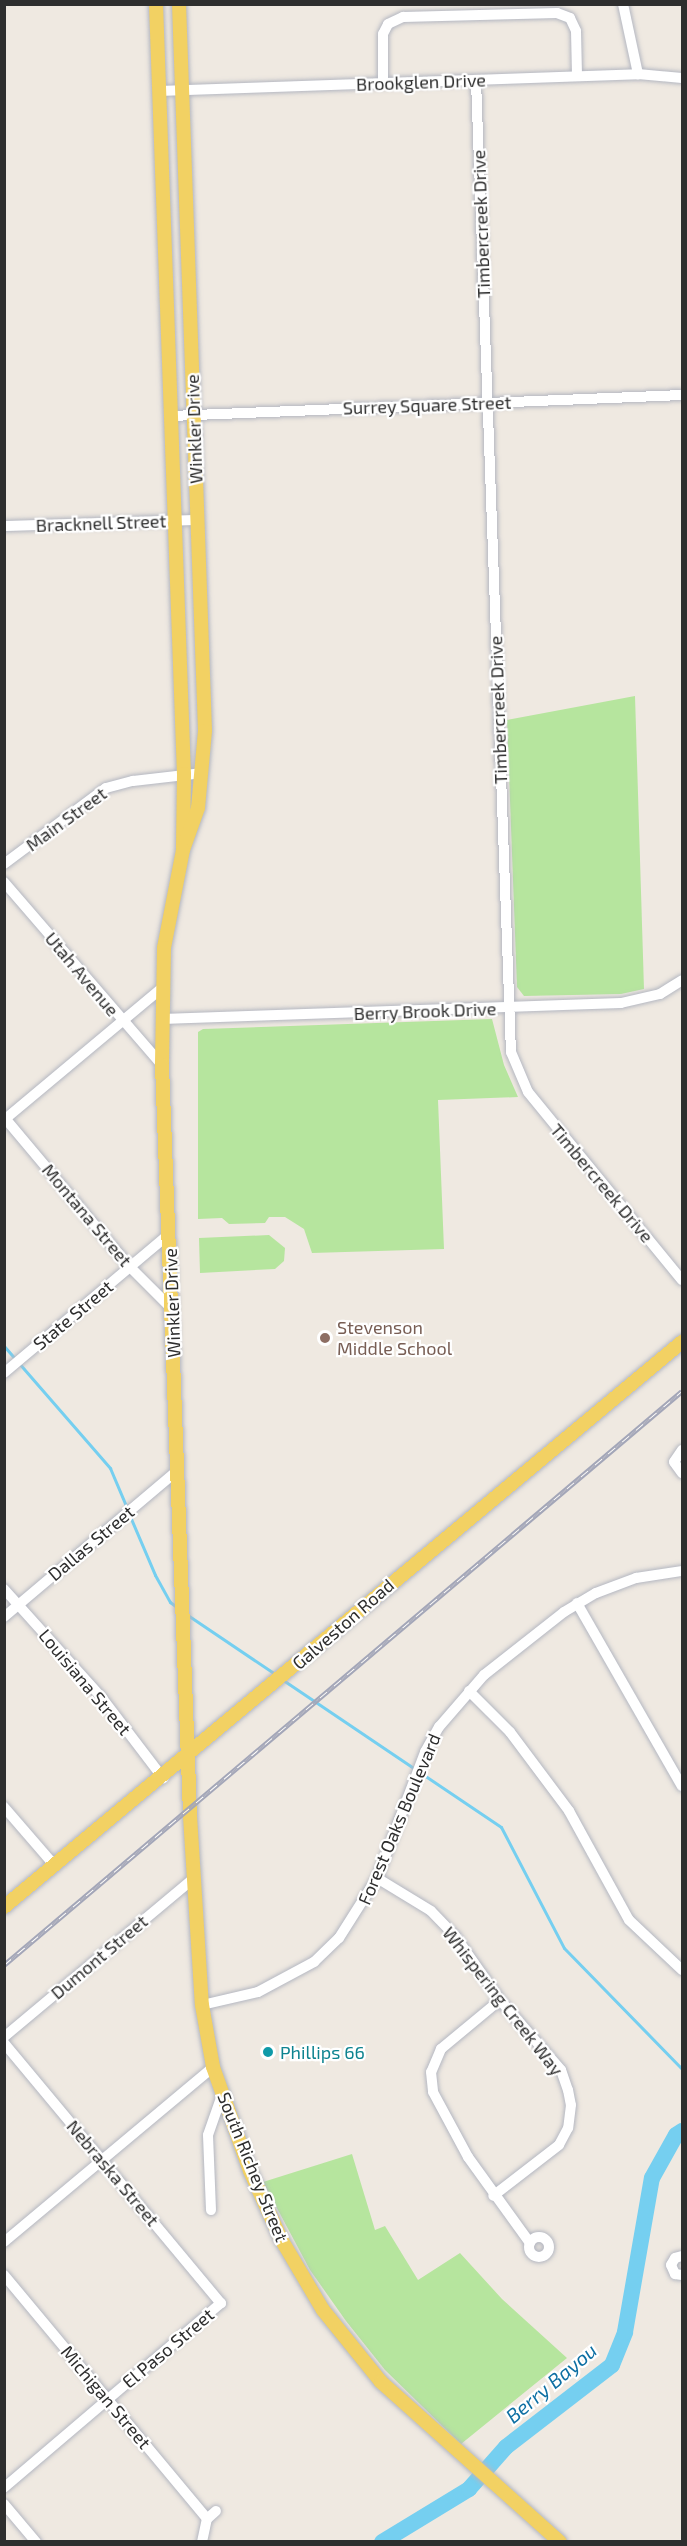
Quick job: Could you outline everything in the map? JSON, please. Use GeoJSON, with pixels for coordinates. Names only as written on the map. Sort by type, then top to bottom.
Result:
{"type":"FeatureCollection","features":[{"type":"Feature","properties":{"kind":"main road","name":"Winkler Drive"},"geometry":{"type":"LineString","coordinates":[[156,4],[184,774],[183,850],[164,948],[162,1065],[189,1757]]}},
{"type":"Feature","properties":{"kind":"main road","name":"Winkler Drive"},"geometry":{"type":"LineString","coordinates":[[179,4],[194,414],[203,773],[193,829],[183,850]]}},
{"type":"Feature","properties":{"kind":"main road"},"geometry":{"type":"LineString","coordinates":[[166,306],[190,304]]}},
{"type":"Feature","properties":{"kind":"main road","name":"Galveston Road"},"geometry":{"type":"LineString","coordinates":[[4,1907],[189,1757],[682,1342]]}},
{"type":"Feature","properties":{"kind":"main road","name":"South Richey Street"},"geometry":{"type":"LineString","coordinates":[[189,1757],[202,2005],[213,2067],[265,2207],[323,2310],[381,2382],[560,2541]]}},
{"type":"Feature","properties":{"kind":"street"},"geometry":{"type":"LineString","coordinates":[[623,4],[638,74]]}},
{"type":"Feature","properties":{"kind":"street"},"geometry":{"type":"LineString","coordinates":[[383,83],[383,34],[388,24],[402,18],[557,13],[570,18],[576,31],[577,76]]}},
{"type":"Feature","properties":{"kind":"street","name":"Brookglen Drive"},"geometry":{"type":"LineString","coordinates":[[159,91],[638,74],[682,78]]}},
{"type":"Feature","properties":{"kind":"street","name":"Timbercreek Drive"},"geometry":{"type":"LineString","coordinates":[[476,80],[507,1007],[516,1070],[528,1092],[682,1280]]}},
{"type":"Feature","properties":{"kind":"street","name":"Surrey Square Street"},"geometry":{"type":"LineString","coordinates":[[171,416],[682,395]]}},
{"type":"Feature","properties":{"kind":"street","name":"Bracknell Street"},"geometry":{"type":"LineString","coordinates":[[4,526],[197,520]]}},
{"type":"Feature","properties":{"kind":"street","name":"Main Street"},"geometry":{"type":"LineString","coordinates":[[4,864],[106,788],[184,774],[203,773]]}},
{"type":"Feature","properties":{"kind":"street","name":"Utah Avenue"},"geometry":{"type":"LineString","coordinates":[[4,882],[162,1065]]}},
{"type":"Feature","properties":{"kind":"street","name":"Berry Brook Drive"},"geometry":{"type":"LineString","coordinates":[[162,1019],[621,1003],[660,994],[682,980]]}},
{"type":"Feature","properties":{"kind":"street"},"geometry":{"type":"LineString","coordinates":[[5,1119],[162,988]]}},
{"type":"Feature","properties":{"kind":"street","name":"Montana Street"},"geometry":{"type":"LineString","coordinates":[[5,1119],[130,1267],[173,1310]]}},
{"type":"Feature","properties":{"kind":"street","name":"State Street"},"geometry":{"type":"LineString","coordinates":[[7,1371],[169,1234]]}},
{"type":"Feature","properties":{"kind":"street"},"geometry":{"type":"LineString","coordinates":[[682,1450],[674,1462],[682,1473]]}},
{"type":"Feature","properties":{"kind":"street","name":"Dallas Street"},"geometry":{"type":"LineString","coordinates":[[4,1617],[178,1470]]}},
{"type":"Feature","properties":{"kind":"street","name":"Forest Oaks Boulevard"},"geometry":{"type":"LineString","coordinates":[[202,2005],[258,1992],[314,1962],[346,1929],[377,1878],[425,1752],[439,1727],[469,1691],[577,1603],[615,1584],[682,1571]]}},
{"type":"Feature","properties":{"kind":"street","name":"Louisiana Street"},"geometry":{"type":"LineString","coordinates":[[4,1588],[88,1682],[163,1778]]}},
{"type":"Feature","properties":{"kind":"street"},"geometry":{"type":"LineString","coordinates":[[577,1603],[682,1786]]}},
{"type":"Feature","properties":{"kind":"street"},"geometry":{"type":"LineString","coordinates":[[469,1691],[510,1732],[569,1811],[628,1920],[682,1970]]}},
{"type":"Feature","properties":{"kind":"street"},"geometry":{"type":"LineString","coordinates":[[4,1808],[55,1866]]}},
{"type":"Feature","properties":{"kind":"street","name":"Dumont Street"},"geometry":{"type":"LineString","coordinates":[[4,2037],[194,1878]]}},
{"type":"Feature","properties":{"kind":"street","name":"Whispering Creek Way"},"geometry":{"type":"LineString","coordinates":[[377,1878],[431,1911],[456,1937],[500,2000],[561,2070],[571,2105],[568,2128],[559,2145],[493,2196]]}},
{"type":"Feature","properties":{"kind":"street"},"geometry":{"type":"LineString","coordinates":[[500,2000],[449,2040],[431,2072],[433,2092],[448,2123],[493,2196],[530,2243]]}},
{"type":"Feature","properties":{"kind":"street","name":"Nebraska Street"},"geometry":{"type":"LineString","coordinates":[[4,2043],[222,2303]]}},
{"type":"Feature","properties":{"kind":"street"},"geometry":{"type":"LineString","coordinates":[[4,2242],[213,2067]]}},
{"type":"Feature","properties":{"kind":"street"},"geometry":{"type":"LineString","coordinates":[[211,2210],[208,2135],[222,2095]]}},
{"type":"Feature","properties":{"kind":"street"},"geometry":{"type":"LineString","coordinates":[[682,2256],[675,2258],[671,2265],[675,2274],[682,2275]]}},
{"type":"Feature","properties":{"kind":"street","name":"Michigan Street"},"geometry":{"type":"LineString","coordinates":[[4,2275],[108,2399],[212,2515],[202,2541]]}},
{"type":"Feature","properties":{"kind":"street","name":"El Paso Street"},"geometry":{"type":"LineString","coordinates":[[4,2488],[222,2303]]}},
{"type":"Feature","properties":{"kind":"street"},"geometry":{"type":"LineString","coordinates":[[4,2504],[36,2541]]}},
{"type":"Feature","properties":{"kind":"green space"},"geometry":{"type":"Polygon","coordinates":[[[635,696],[644,989],[621,994],[524,996],[517,987],[507,720],[635,696]]]}},
{"type":"Feature","properties":{"kind":"green space"},"geometry":{"type":"Polygon","coordinates":[[[492,1019],[504,1065],[518,1097],[438,1100],[444,1249],[312,1253],[304,1229],[285,1217],[269,1217],[265,1223],[229,1224],[222,1218],[198,1219],[198,1032],[203,1029],[492,1019]]]}},
{"type":"Feature","properties":{"kind":"green space"},"geometry":{"type":"Polygon","coordinates":[[[269,1235],[285,1248],[284,1261],[275,1269],[200,1273],[199,1238],[269,1235]]]}},
{"type":"Feature","properties":{"kind":"green space"},"geometry":{"type":"Polygon","coordinates":[[[352,2154],[375,2230],[385,2226],[418,2280],[460,2253],[502,2299],[567,2358],[461,2444],[385,2370],[346,2321],[310,2270],[263,2182],[352,2154]]]}},
{"type":"Feature","properties":{"kind":"waterway"},"geometry":{"type":"LineString","coordinates":[[4,1346],[110,1468],[127,1508]]}},
{"type":"Feature","properties":{"kind":"waterway"},"geometry":{"type":"LineString","coordinates":[[129,1514],[155,1575],[170,1602],[178,1608]]}},
{"type":"Feature","properties":{"kind":"waterway"},"geometry":{"type":"LineString","coordinates":[[186,1614],[275,1674]]}},
{"type":"Feature","properties":{"kind":"waterway"},"geometry":{"type":"LineString","coordinates":[[283,1680],[501,1827],[564,1948],[682,2069]]}},
{"type":"Feature","properties":{"kind":"waterway","name":"Berry Bayou"},"geometry":{"type":"LineString","coordinates":[[382,2542],[469,2489],[506,2447],[612,2365],[625,2332],[652,2178],[676,2135],[682,2131]]}},
{"type":"Feature","properties":{"kind":"railway"},"geometry":{"type":"LineString","coordinates":[[4,1965],[682,1391]]}},
{"type":"Feature","properties":{"kind":"place","name":"Stevenson Middle School"},"geometry":{"type":"Point","coordinates":[325,1338]}},
{"type":"Feature","properties":{"kind":"place","name":"Phillips 66"},"geometry":{"type":"Point","coordinates":[268,2052]}}]}
